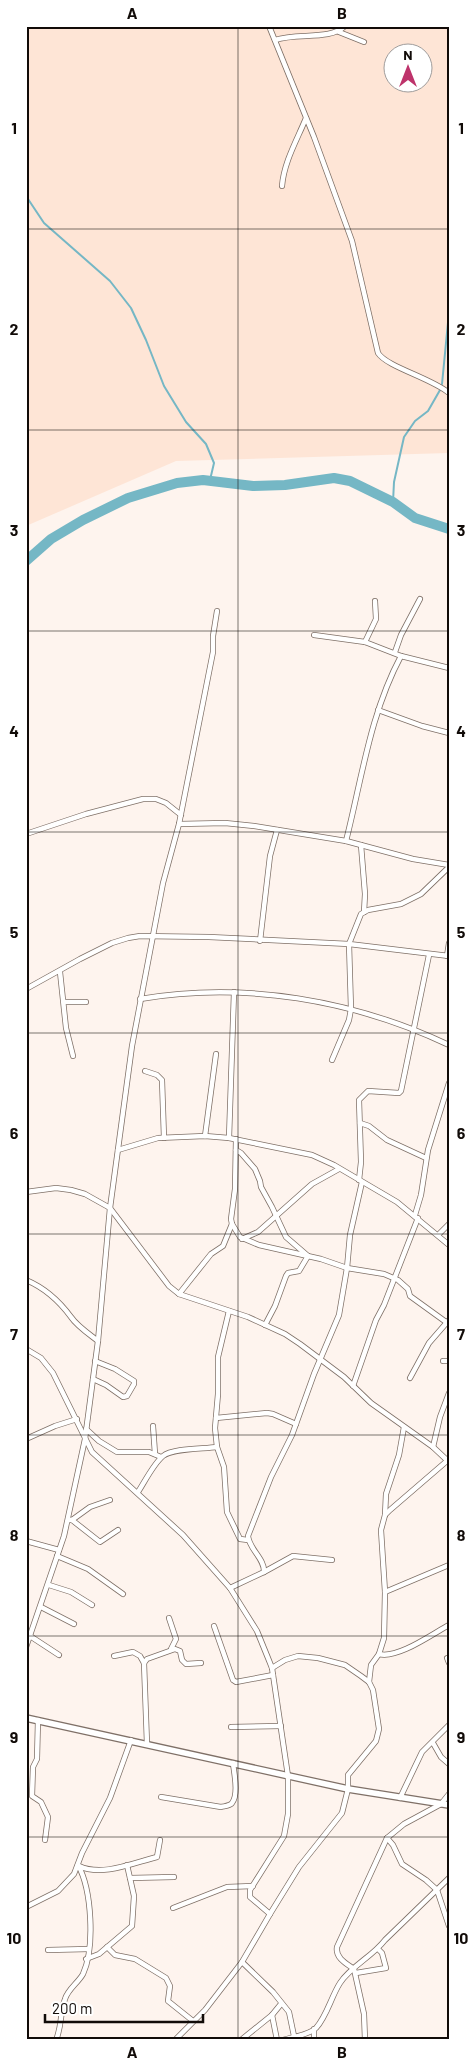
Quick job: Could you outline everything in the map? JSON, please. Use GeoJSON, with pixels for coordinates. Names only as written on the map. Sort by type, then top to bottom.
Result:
{"type":"FeatureCollection","features":[{"type":"Feature","properties":{"kind":"street"},"geometry":{"type":"LineString","coordinates":[[269,26],[352,241],[378,353],[388,363],[423,377],[449,393]]}},
{"type":"Feature","properties":{"kind":"street"},"geometry":{"type":"LineString","coordinates":[[275,40],[295,35],[330,35],[339,32],[345,26]]}},
{"type":"Feature","properties":{"kind":"street"},"geometry":{"type":"LineString","coordinates":[[339,32],[364,42]]}},
{"type":"Feature","properties":{"kind":"street"},"geometry":{"type":"LineString","coordinates":[[282,186],[286,165],[306,118]]}},
{"type":"Feature","properties":{"kind":"street"},"geometry":{"type":"LineString","coordinates":[[395,652],[401,635],[420,599]]}},
{"type":"Feature","properties":{"kind":"street"},"geometry":{"type":"LineString","coordinates":[[366,642],[376,619],[375,601]]}},
{"type":"Feature","properties":{"kind":"street"},"geometry":{"type":"LineString","coordinates":[[26,1647],[70,1520],[85,1439],[98,1341],[110,1208],[126,1084],[140,999],[171,850],[181,815],[213,652],[213,636],[217,611]]}},
{"type":"Feature","properties":{"kind":"street"},"geometry":{"type":"LineString","coordinates":[[314,635],[366,642],[401,656],[449,668]]}},
{"type":"Feature","properties":{"kind":"street"},"geometry":{"type":"LineString","coordinates":[[346,841],[363,770],[366,748],[372,735],[373,722],[390,676],[401,656]]}},
{"type":"Feature","properties":{"kind":"street"},"geometry":{"type":"LineString","coordinates":[[378,710],[422,726],[449,733]]}},
{"type":"Feature","properties":{"kind":"street"},"geometry":{"type":"LineString","coordinates":[[26,834],[86,814],[143,799],[156,799],[166,803],[181,815]]}},
{"type":"Feature","properties":{"kind":"street"},"geometry":{"type":"LineString","coordinates":[[179,824],[225,823],[276,830],[346,841],[413,859],[449,866]]}},
{"type":"Feature","properties":{"kind":"street"},"geometry":{"type":"LineString","coordinates":[[260,941],[270,856],[276,830]]}},
{"type":"Feature","properties":{"kind":"street"},"geometry":{"type":"LineString","coordinates":[[332,1060],[348,1026],[351,1009],[349,944],[359,918],[364,912],[365,894],[362,845]]}},
{"type":"Feature","properties":{"kind":"street"},"geometry":{"type":"LineString","coordinates":[[364,912],[391,907],[421,894],[449,866]]}},
{"type":"Feature","properties":{"kind":"street"},"geometry":{"type":"LineString","coordinates":[[26,989],[60,972],[80,959],[128,938],[154,936],[209,937],[349,944],[448,956],[449,944]]}},
{"type":"Feature","properties":{"kind":"street"},"geometry":{"type":"LineString","coordinates":[[248,1540],[271,1477],[296,1424],[339,1315],[347,1268],[350,1235],[360,1181],[359,1100],[365,1092],[401,1092],[404,1069],[414,1031],[429,955]]}},
{"type":"Feature","properties":{"kind":"street"},"geometry":{"type":"LineString","coordinates":[[60,972],[65,1002],[66,1028],[73,1056]]}},
{"type":"Feature","properties":{"kind":"street"},"geometry":{"type":"LineString","coordinates":[[140,999],[192,992],[234,992],[281,996],[351,1009],[449,1045]]}},
{"type":"Feature","properties":{"kind":"street"},"geometry":{"type":"LineString","coordinates":[[229,1138],[234,992]]}},
{"type":"Feature","properties":{"kind":"street"},"geometry":{"type":"LineString","coordinates":[[65,1002],[86,1002]]}},
{"type":"Feature","properties":{"kind":"street"},"geometry":{"type":"LineString","coordinates":[[206,1136],[216,1054]]}},
{"type":"Feature","properties":{"kind":"street"},"geometry":{"type":"LineString","coordinates":[[145,1071],[157,1075],[162,1080],[164,1138]]}},
{"type":"Feature","properties":{"kind":"street"},"geometry":{"type":"LineString","coordinates":[[353,1386],[376,1320],[417,1216],[426,1158],[449,1082]]}},
{"type":"Feature","properties":{"kind":"street"},"geometry":{"type":"LineString","coordinates":[[360,1123],[369,1126],[387,1140],[426,1158]]}},
{"type":"Feature","properties":{"kind":"street"},"geometry":{"type":"LineString","coordinates":[[118,1150],[150,1140],[206,1136],[282,1147],[312,1155],[327,1161],[417,1216],[449,1244]]}},
{"type":"Feature","properties":{"kind":"street"},"geometry":{"type":"LineString","coordinates":[[179,1294],[211,1254],[223,1246],[232,1224],[236,1189],[236,1139]]}},
{"type":"Feature","properties":{"kind":"street"},"geometry":{"type":"LineString","coordinates":[[236,1150],[241,1152],[255,1169],[260,1181],[260,1187],[286,1237],[308,1256]]}},
{"type":"Feature","properties":{"kind":"street"},"geometry":{"type":"LineString","coordinates":[[242,1239],[258,1232],[312,1184],[339,1169]]}},
{"type":"Feature","properties":{"kind":"street"},"geometry":{"type":"LineString","coordinates":[[26,1192],[56,1188],[71,1190],[84,1194],[110,1208],[169,1286],[179,1294],[229,1311],[285,1334],[321,1358],[371,1403],[433,1447],[448,1460],[386,1515]]}},
{"type":"Feature","properties":{"kind":"street"},"geometry":{"type":"LineString","coordinates":[[232,1224],[242,1239],[258,1245],[308,1256],[347,1268],[379,1272],[394,1278],[408,1289],[410,1296],[448,1321],[429,1343],[410,1378]]}},
{"type":"Feature","properties":{"kind":"street"},"geometry":{"type":"LineString","coordinates":[[438,1235],[449,1224]]}},
{"type":"Feature","properties":{"kind":"street"},"geometry":{"type":"LineString","coordinates":[[26,1254],[26,1261]]}},
{"type":"Feature","properties":{"kind":"street"},"geometry":{"type":"LineString","coordinates":[[265,1325],[275,1306],[286,1276],[288,1273],[299,1271],[308,1256]]}},
{"type":"Feature","properties":{"kind":"street"},"geometry":{"type":"LineString","coordinates":[[26,1280],[35,1284],[57,1300],[68,1311],[71,1318],[98,1341]]}},
{"type":"Feature","properties":{"kind":"street"},"geometry":{"type":"LineString","coordinates":[[229,1311],[218,1357],[217,1447],[224,1467],[227,1512],[240,1539],[248,1540]]}},
{"type":"Feature","properties":{"kind":"street"},"geometry":{"type":"LineString","coordinates":[[26,1348],[48,1365],[77,1419],[92,1452],[184,1536],[230,1588],[257,1631],[272,1668],[288,1776],[288,1814],[284,1836],[250,1890],[250,1897],[270,1914]]}},
{"type":"Feature","properties":{"kind":"street"},"geometry":{"type":"LineString","coordinates":[[92,1379],[106,1385],[124,1397],[127,1396],[134,1384],[134,1381],[114,1369],[95,1361]]}},
{"type":"Feature","properties":{"kind":"street"},"geometry":{"type":"LineString","coordinates":[[433,1447],[440,1417],[449,1393]]}},
{"type":"Feature","properties":{"kind":"street"},"geometry":{"type":"LineString","coordinates":[[216,1418],[267,1413],[274,1414],[296,1424]]}},
{"type":"Feature","properties":{"kind":"street"},"geometry":{"type":"LineString","coordinates":[[26,1439],[55,1426],[77,1419]]}},
{"type":"Feature","properties":{"kind":"street"},"geometry":{"type":"LineString","coordinates":[[153,1426],[155,1454]]}},
{"type":"Feature","properties":{"kind":"street"},"geometry":{"type":"LineString","coordinates":[[175,2040],[194,2021],[242,1962],[300,1867],[342,1813],[348,1789],[348,1775],[373,1747],[378,1736],[376,1699],[369,1682],[371,1664],[379,1654],[384,1638],[381,1530],[386,1515],[386,1494],[399,1455],[404,1427]]}},
{"type":"Feature","properties":{"kind":"street"},"geometry":{"type":"LineString","coordinates":[[86,1429],[99,1441],[117,1452],[134,1451],[162,1457]]}},
{"type":"Feature","properties":{"kind":"street"},"geometry":{"type":"LineString","coordinates":[[138,1492],[162,1457],[190,1448],[201,1450],[217,1447]]}},
{"type":"Feature","properties":{"kind":"street"},"geometry":{"type":"LineString","coordinates":[[70,1520],[90,1507],[110,1500]]}},
{"type":"Feature","properties":{"kind":"street"},"geometry":{"type":"LineString","coordinates":[[70,1520],[100,1542],[118,1530]]}},
{"type":"Feature","properties":{"kind":"street"},"geometry":{"type":"LineString","coordinates":[[248,1540],[264,1567],[264,1572]]}},
{"type":"Feature","properties":{"kind":"street"},"geometry":{"type":"LineString","coordinates":[[26,1541],[59,1550]]}},
{"type":"Feature","properties":{"kind":"street"},"geometry":{"type":"LineString","coordinates":[[57,1556],[88,1569],[123,1594]]}},
{"type":"Feature","properties":{"kind":"street"},"geometry":{"type":"LineString","coordinates":[[230,1588],[293,1556],[332,1560]]}},
{"type":"Feature","properties":{"kind":"street"},"geometry":{"type":"LineString","coordinates":[[384,1592],[449,1565]]}},
{"type":"Feature","properties":{"kind":"street"},"geometry":{"type":"LineString","coordinates":[[49,1585],[71,1592],[92,1605]]}},
{"type":"Feature","properties":{"kind":"street"},"geometry":{"type":"LineString","coordinates":[[41,1607],[74,1624]]}},
{"type":"Feature","properties":{"kind":"street"},"geometry":{"type":"LineString","coordinates":[[169,1618],[176,1639],[170,1650]]}},
{"type":"Feature","properties":{"kind":"street"},"geometry":{"type":"LineString","coordinates":[[379,1654],[388,1655],[398,1652],[449,1625]]}},
{"type":"Feature","properties":{"kind":"street"},"geometry":{"type":"LineString","coordinates":[[214,1626],[233,1680],[236,1682],[273,1675]]}},
{"type":"Feature","properties":{"kind":"street"},"geometry":{"type":"LineString","coordinates":[[30,1636],[59,1655]]}},
{"type":"Feature","properties":{"kind":"street"},"geometry":{"type":"LineString","coordinates":[[144,1663],[147,1659],[170,1650],[178,1649],[182,1660],[186,1664],[201,1662]]}},
{"type":"Feature","properties":{"kind":"street"},"geometry":{"type":"LineString","coordinates":[[114,1656],[133,1652],[140,1656],[144,1663],[147,1744]]}},
{"type":"Feature","properties":{"kind":"street"},"geometry":{"type":"LineString","coordinates":[[272,1668],[292,1657],[318,1658],[345,1665],[369,1682]]}},
{"type":"Feature","properties":{"kind":"street"},"geometry":{"type":"LineString","coordinates":[[26,1718],[348,1789],[449,1805]]}},
{"type":"Feature","properties":{"kind":"street"},"geometry":{"type":"LineString","coordinates":[[38,1720],[37,1759],[33,1768],[32,1796],[41,1802],[48,1817],[45,1840]]}},
{"type":"Feature","properties":{"kind":"street"},"geometry":{"type":"LineString","coordinates":[[400,1798],[422,1752],[449,1725]]}},
{"type":"Feature","properties":{"kind":"street"},"geometry":{"type":"LineString","coordinates":[[231,1727],[281,1726]]}},
{"type":"Feature","properties":{"kind":"street"},"geometry":{"type":"LineString","coordinates":[[26,1907],[47,1898],[64,1886],[74,1874],[82,1853],[110,1798],[131,1740]]}},
{"type":"Feature","properties":{"kind":"street"},"geometry":{"type":"LineString","coordinates":[[433,1743],[441,1757],[449,1764]]}},
{"type":"Feature","properties":{"kind":"street"},"geometry":{"type":"LineString","coordinates":[[161,1798],[221,1807],[230,1805],[234,1802],[235,1793],[233,1763]]}},
{"type":"Feature","properties":{"kind":"street"},"geometry":{"type":"LineString","coordinates":[[365,2040],[364,2014],[356,1984],[355,1971],[337,1954],[337,1947],[387,1838],[404,1824],[441,1804],[449,1794]]}},
{"type":"Feature","properties":{"kind":"street"},"geometry":{"type":"LineString","coordinates":[[387,1838],[393,1845],[402,1864],[437,1890],[449,1926]]}},
{"type":"Feature","properties":{"kind":"street"},"geometry":{"type":"LineString","coordinates":[[78,1865],[89,1870],[106,1870],[157,1857],[160,1840]]}},
{"type":"Feature","properties":{"kind":"street"},"geometry":{"type":"LineString","coordinates":[[86,1959],[99,1954],[132,1926],[134,1896],[127,1864]]}},
{"type":"Feature","properties":{"kind":"street"},"geometry":{"type":"LineString","coordinates":[[56,2040],[61,2028],[66,1997],[82,1976],[92,1928],[85,1883],[78,1865]]}},
{"type":"Feature","properties":{"kind":"street"},"geometry":{"type":"LineString","coordinates":[[130,1878],[174,1877]]}},
{"type":"Feature","properties":{"kind":"street"},"geometry":{"type":"LineString","coordinates":[[314,2040],[314,2030],[340,1983],[378,1949],[449,1878]]}},
{"type":"Feature","properties":{"kind":"street"},"geometry":{"type":"LineString","coordinates":[[173,1908],[227,1887],[253,1886]]}},
{"type":"Feature","properties":{"kind":"street"},"geometry":{"type":"LineString","coordinates":[[107,1948],[115,1956],[135,1959],[166,1978],[170,1986],[168,2001],[194,2021]]}},
{"type":"Feature","properties":{"kind":"street"},"geometry":{"type":"LineString","coordinates":[[48,1950],[89,1949]]}},
{"type":"Feature","properties":{"kind":"street"},"geometry":{"type":"LineString","coordinates":[[355,1971],[386,1968],[382,1953],[378,1949]]}},
{"type":"Feature","properties":{"kind":"street"},"geometry":{"type":"LineString","coordinates":[[242,1962],[273,1992],[289,2012],[294,2036]]}},
{"type":"Feature","properties":{"kind":"street"},"geometry":{"type":"LineString","coordinates":[[241,2040],[272,2016],[281,2004]]}},
{"type":"Feature","properties":{"kind":"street"},"geometry":{"type":"LineString","coordinates":[[272,2016],[277,2040]]}},
{"type":"Feature","properties":{"kind":"street"},"geometry":{"type":"LineString","coordinates":[[283,2040],[314,2030]]}},
{"type":"Feature","properties":{"kind":"shaded area"},"geometry":{"type":"Polygon","coordinates":[[[26,26],[449,26],[449,453],[176,461],[26,526],[26,26]]]}},
{"type":"Feature","properties":{"kind":"waterway"},"geometry":{"type":"LineString","coordinates":[[26,196],[44,223],[110,281],[131,308],[164,386],[186,422],[206,444],[214,463],[210,480]]}},
{"type":"Feature","properties":{"kind":"waterway"},"geometry":{"type":"LineString","coordinates":[[442,384],[449,312]]}},
{"type":"Feature","properties":{"kind":"waterway"},"geometry":{"type":"LineString","coordinates":[[393,502],[394,482],[404,437],[415,421],[428,411],[440,390]]}},
{"type":"Feature","properties":{"kind":"waterway"},"geometry":{"type":"LineString","coordinates":[[26,561],[51,539],[83,520],[128,498],[177,483],[203,480],[253,486],[285,485],[334,478],[350,481],[393,502],[415,518],[449,529]]}}]}
